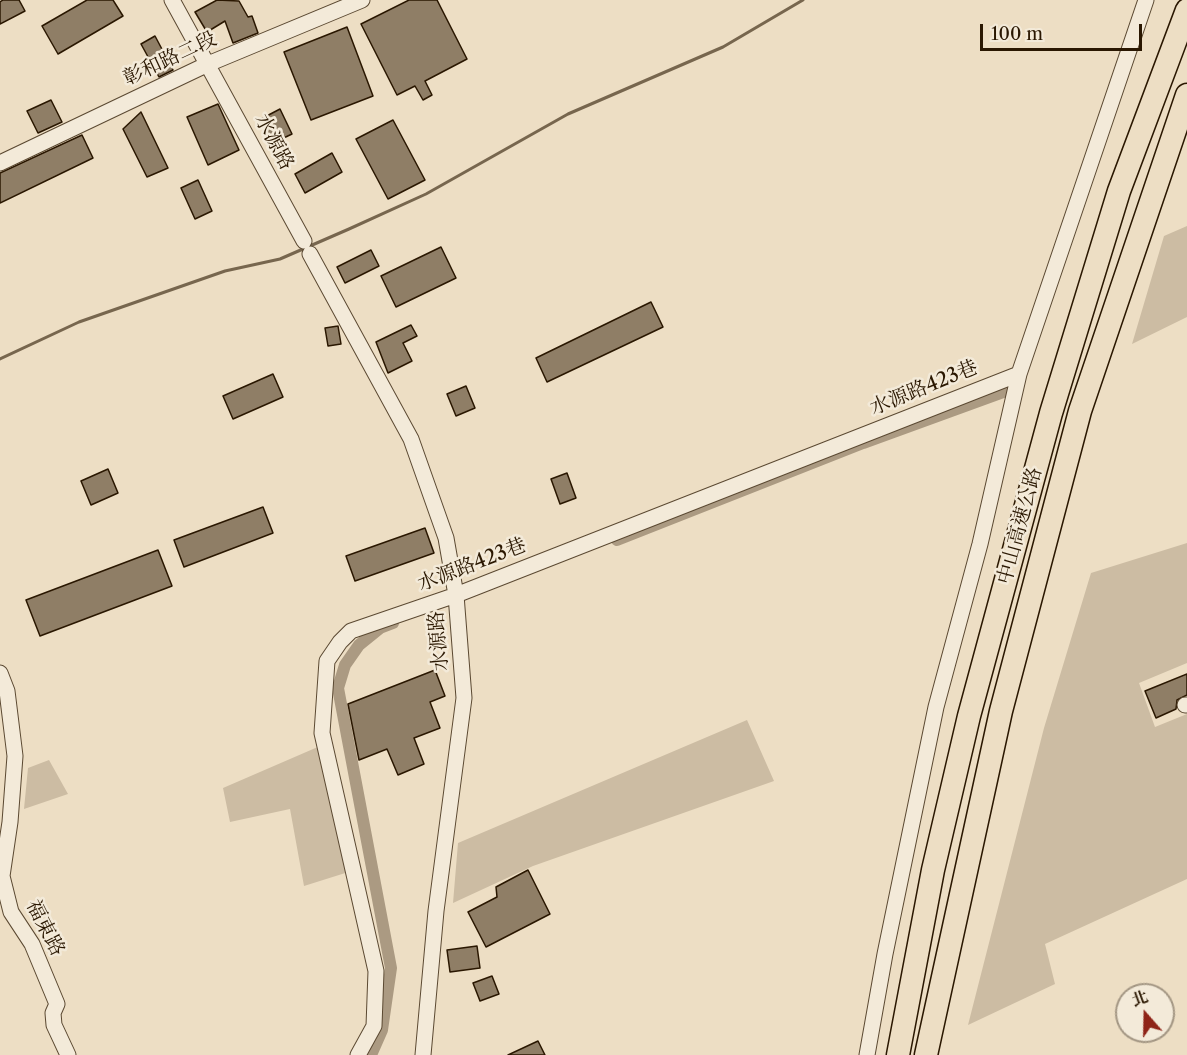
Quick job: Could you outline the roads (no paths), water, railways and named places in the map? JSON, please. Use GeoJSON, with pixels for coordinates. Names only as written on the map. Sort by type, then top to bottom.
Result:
{"type":"FeatureCollection","features":[{"type":"Feature","properties":{"kind":"highway","name":"中山高速公路"},"geometry":{"type":"LineString","coordinates":[[898,1055],[933,870],[964,738],[1051,413],[1119,191],[1187,10]]}},
{"type":"Feature","properties":{"kind":"highway","name":"中山高速公路"},"geometry":{"type":"LineString","coordinates":[[926,1055],[1001,711],[1077,423],[1187,95]]}},
{"type":"Feature","properties":{"kind":"street","name":"水源路"},"geometry":{"type":"LineString","coordinates":[[172,0],[411,439],[446,538],[456,595],[464,698],[436,911],[423,1055]]}},
{"type":"Feature","properties":{"kind":"street","name":"彰和路二段"},"geometry":{"type":"LineString","coordinates":[[0,163],[208,64],[362,0]]}},
{"type":"Feature","properties":{"kind":"street"},"geometry":{"type":"LineString","coordinates":[[867,1055],[885,954],[936,707],[980,544],[1019,374],[1146,0]]}},
{"type":"Feature","properties":{"kind":"street","name":"水源路423巷"},"geometry":{"type":"LineString","coordinates":[[358,1055],[374,1026],[376,971],[321,733],[327,662],[351,631],[456,595],[1019,374]]}},
{"type":"Feature","properties":{"kind":"street","name":"福東路"},"geometry":{"type":"LineString","coordinates":[[0,673],[7,691],[15,756],[10,822],[2,876],[11,912],[32,944],[57,1004],[53,1014],[54,1025],[68,1055]]}},
{"type":"Feature","properties":{"kind":"waterway"},"geometry":{"type":"LineString","coordinates":[[0,359],[79,322],[225,271],[280,259],[349,229],[426,194],[568,114],[723,47],[803,0]]}},
{"type":"Feature","properties":{"kind":"waterway"},"geometry":{"type":"LineString","coordinates":[[617,540],[863,443],[1014,388]]}},
{"type":"Feature","properties":{"kind":"waterway"},"geometry":{"type":"LineString","coordinates":[[371,1055],[382,1030],[391,968],[338,688],[345,665],[359,645],[380,628],[393,623]]}}]}
